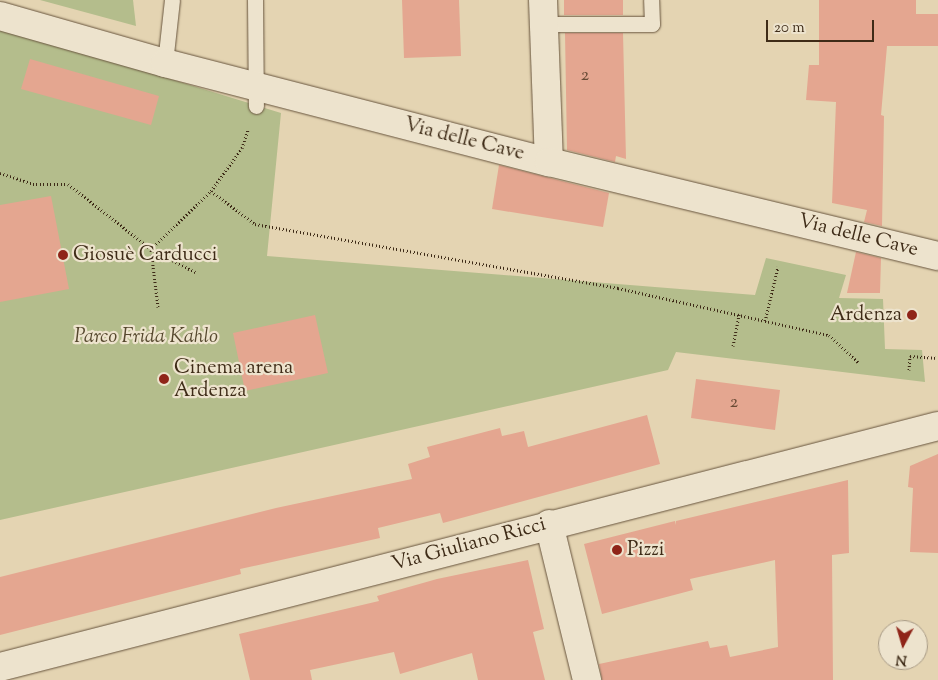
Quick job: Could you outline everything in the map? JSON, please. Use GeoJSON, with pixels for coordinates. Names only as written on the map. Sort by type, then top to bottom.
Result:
{"type":"FeatureCollection","features":[{"type":"Feature","properties":{"kind":"street","name":"Via delle Cave"},"geometry":{"type":"LineString","coordinates":[[0,11],[165,63],[257,97],[549,162],[935,255]]}},
{"type":"Feature","properties":{"kind":"street"},"geometry":{"type":"LineString","coordinates":[[544,12],[549,162]]}},
{"type":"Feature","properties":{"kind":"street","name":"Via Giuliano Ricci"},"geometry":{"type":"LineString","coordinates":[[0,667],[549,524],[938,426]]}},
{"type":"Feature","properties":{"kind":"street"},"geometry":{"type":"LineString","coordinates":[[549,524],[587,680]]}},
{"type":"Feature","properties":{"kind":"lane"},"geometry":{"type":"LineString","coordinates":[[165,63],[172,0]]}},
{"type":"Feature","properties":{"kind":"lane"},"geometry":{"type":"LineString","coordinates":[[255,0],[257,97]]}},
{"type":"Feature","properties":{"kind":"lane"},"geometry":{"type":"LineString","coordinates":[[544,12],[652,24],[651,0]]}},
{"type":"Feature","properties":{"kind":"path"},"geometry":{"type":"LineString","coordinates":[[150,249],[211,191],[242,148],[257,97]]}},
{"type":"Feature","properties":{"kind":"path"},"geometry":{"type":"LineString","coordinates":[[0,173],[33,184],[68,184],[150,249],[195,272]]}},
{"type":"Feature","properties":{"kind":"path"},"geometry":{"type":"LineString","coordinates":[[211,191],[255,224],[618,288],[829,335],[858,362]]}},
{"type":"Feature","properties":{"kind":"path"},"geometry":{"type":"LineString","coordinates":[[150,249],[158,307]]}},
{"type":"Feature","properties":{"kind":"path"},"geometry":{"type":"LineString","coordinates":[[765,321],[778,267]]}},
{"type":"Feature","properties":{"kind":"path"},"geometry":{"type":"LineString","coordinates":[[733,346],[740,315]]}},
{"type":"Feature","properties":{"kind":"path"},"geometry":{"type":"LineString","coordinates":[[909,370],[910,356],[938,358]]}},
{"type":"Feature","properties":{"kind":"green space"},"geometry":{"type":"Polygon","coordinates":[[[40,0],[133,0],[136,26],[40,0]]]}},
{"type":"Feature","properties":{"kind":"green space","name":"Parco Frida Kahlo"},"geometry":{"type":"Polygon","coordinates":[[[5,28],[281,113],[267,256],[755,295],[766,258],[846,275],[839,298],[883,299],[885,349],[922,350],[925,382],[676,352],[668,370],[0,520],[0,29],[5,28]]]}},
{"type":"Feature","properties":{"kind":"building"},"geometry":{"type":"Polygon","coordinates":[[[402,0],[459,0],[461,56],[404,58],[402,0]]]}},
{"type":"Feature","properties":{"kind":"building"},"geometry":{"type":"Polygon","coordinates":[[[564,0],[623,0],[623,15],[564,15],[564,0]]]}},
{"type":"Feature","properties":{"kind":"building"},"geometry":{"type":"Polygon","coordinates":[[[819,0],[916,0],[916,14],[938,14],[938,46],[887,46],[881,115],[884,116],[882,226],[864,222],[867,210],[832,203],[836,102],[806,100],[809,65],[819,65],[819,0]]]}},
{"type":"Feature","properties":{"kind":"building"},"geometry":{"type":"Polygon","coordinates":[[[565,33],[623,33],[626,159],[616,156],[615,162],[567,150],[565,33]]]}},
{"type":"Feature","properties":{"kind":"building"},"geometry":{"type":"Polygon","coordinates":[[[30,59],[159,96],[151,125],[21,89],[30,59]]]}},
{"type":"Feature","properties":{"kind":"building"},"geometry":{"type":"Polygon","coordinates":[[[499,165],[609,193],[603,227],[492,209],[499,165]]]}},
{"type":"Feature","properties":{"kind":"building"},"geometry":{"type":"Polygon","coordinates":[[[51,196],[69,289],[0,302],[0,205],[51,196]]]}},
{"type":"Feature","properties":{"kind":"building"},"geometry":{"type":"Polygon","coordinates":[[[856,252],[881,258],[880,293],[847,293],[856,252]]]}},
{"type":"Feature","properties":{"kind":"building"},"geometry":{"type":"Polygon","coordinates":[[[315,315],[328,373],[245,391],[233,333],[315,315]]]}},
{"type":"Feature","properties":{"kind":"building"},"geometry":{"type":"Polygon","coordinates":[[[696,379],[780,390],[775,430],[691,418],[696,379]]]}},
{"type":"Feature","properties":{"kind":"building"},"geometry":{"type":"Polygon","coordinates":[[[647,415],[660,464],[443,523],[440,513],[378,528],[380,538],[240,569],[241,574],[0,635],[0,577],[276,508],[412,479],[408,464],[430,457],[427,447],[500,428],[502,436],[524,431],[528,447],[647,415]]]}},
{"type":"Feature","properties":{"kind":"building"},"geometry":{"type":"Polygon","coordinates":[[[938,454],[938,553],[910,552],[913,488],[908,487],[910,466],[938,454]]]}},
{"type":"Feature","properties":{"kind":"building"},"geometry":{"type":"Polygon","coordinates":[[[848,480],[849,553],[832,555],[833,680],[602,680],[599,664],[708,641],[710,648],[727,645],[730,657],[778,647],[775,560],[690,579],[693,590],[602,614],[584,544],[675,521],[676,525],[676,521],[848,480]]]}},
{"type":"Feature","properties":{"kind":"building"},"geometry":{"type":"Polygon","coordinates":[[[528,560],[544,629],[533,632],[545,680],[478,680],[472,653],[400,674],[394,652],[310,670],[312,680],[250,680],[239,634],[379,601],[377,596],[437,579],[528,560]]]}},
{"type":"Feature","properties":{"kind":"place","name":"Giosuè Carducci"},"geometry":{"type":"Point","coordinates":[63,255]}},
{"type":"Feature","properties":{"kind":"place","name":"Ardenza"},"geometry":{"type":"Point","coordinates":[912,315]}},
{"type":"Feature","properties":{"kind":"place","name":"Cinema arena Ardenza"},"geometry":{"type":"Point","coordinates":[164,379]}},
{"type":"Feature","properties":{"kind":"place","name":"Pizzi"},"geometry":{"type":"Point","coordinates":[617,550]}}]}
